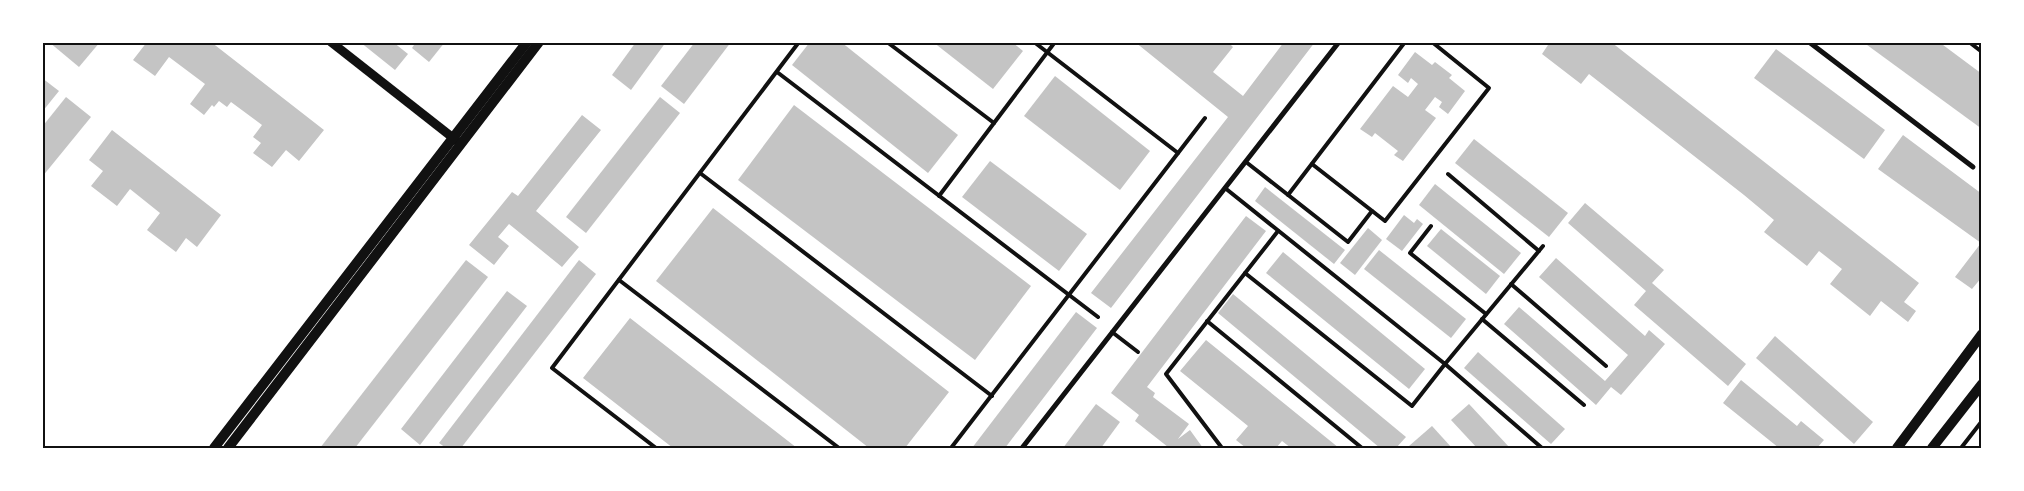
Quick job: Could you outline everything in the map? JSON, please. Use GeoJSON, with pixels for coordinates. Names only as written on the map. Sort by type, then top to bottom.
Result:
{"type":"FeatureCollection","features":[{"type":"Feature","properties":{"kind":"main road"},"geometry":{"type":"LineString","coordinates":[[228,448],[457,141],[527,42]]}},
{"type":"Feature","properties":{"kind":"main road"},"geometry":{"type":"LineString","coordinates":[[214,448],[457,141],[540,42]]}},
{"type":"Feature","properties":{"kind":"main road"},"geometry":{"type":"LineString","coordinates":[[1897,448],[1982,334]]}},
{"type":"Feature","properties":{"kind":"main road"},"geometry":{"type":"LineString","coordinates":[[1932,448],[1982,384]]}},
{"type":"Feature","properties":{"kind":"street"},"geometry":{"type":"LineString","coordinates":[[331,42],[457,141]]}},
{"type":"Feature","properties":{"kind":"street"},"geometry":{"type":"LineString","coordinates":[[1022,448],[1339,42]]}},
{"type":"Feature","properties":{"kind":"street"},"geometry":{"type":"LineString","coordinates":[[1809,42],[1973,167]]}},
{"type":"Feature","properties":{"kind":"lane"},"geometry":{"type":"LineString","coordinates":[[656,448],[552,368],[799,42]]}},
{"type":"Feature","properties":{"kind":"lane"},"geometry":{"type":"LineString","coordinates":[[887,42],[994,123]]}},
{"type":"Feature","properties":{"kind":"lane"},"geometry":{"type":"LineString","coordinates":[[1034,42],[1178,153]]}},
{"type":"Feature","properties":{"kind":"lane"},"geometry":{"type":"LineString","coordinates":[[939,196],[1055,42]]}},
{"type":"Feature","properties":{"kind":"lane"},"geometry":{"type":"LineString","coordinates":[[1288,195],[1405,42]]}},
{"type":"Feature","properties":{"kind":"lane"},"geometry":{"type":"LineString","coordinates":[[1312,164],[1385,221],[1489,88],[1432,42]]}},
{"type":"Feature","properties":{"kind":"lane"},"geometry":{"type":"LineString","coordinates":[[1969,42],[1982,52]]}},
{"type":"Feature","properties":{"kind":"lane"},"geometry":{"type":"LineString","coordinates":[[777,72],[1098,317]]}},
{"type":"Feature","properties":{"kind":"lane"},"geometry":{"type":"LineString","coordinates":[[951,448],[1205,118]]}},
{"type":"Feature","properties":{"kind":"lane"},"geometry":{"type":"LineString","coordinates":[[1246,162],[1348,242],[1372,211]]}},
{"type":"Feature","properties":{"kind":"lane"},"geometry":{"type":"LineString","coordinates":[[700,174],[992,396]]}},
{"type":"Feature","properties":{"kind":"lane"},"geometry":{"type":"LineString","coordinates":[[1448,174],[1539,251]]}},
{"type":"Feature","properties":{"kind":"lane"},"geometry":{"type":"LineString","coordinates":[[1225,188],[1445,364],[1542,448]]}},
{"type":"Feature","properties":{"kind":"lane"},"geometry":{"type":"LineString","coordinates":[[1431,226],[1410,253],[1486,314]]}},
{"type":"Feature","properties":{"kind":"lane"},"geometry":{"type":"LineString","coordinates":[[1222,448],[1164,373],[1278,231]]}},
{"type":"Feature","properties":{"kind":"lane"},"geometry":{"type":"LineString","coordinates":[[1245,273],[1412,406],[1543,246]]}},
{"type":"Feature","properties":{"kind":"lane"},"geometry":{"type":"LineString","coordinates":[[619,280],[839,448]]}},
{"type":"Feature","properties":{"kind":"lane"},"geometry":{"type":"LineString","coordinates":[[1511,284],[1606,366]]}},
{"type":"Feature","properties":{"kind":"lane"},"geometry":{"type":"LineString","coordinates":[[1482,319],[1584,405]]}},
{"type":"Feature","properties":{"kind":"lane"},"geometry":{"type":"LineString","coordinates":[[1207,321],[1362,448]]}},
{"type":"Feature","properties":{"kind":"lane"},"geometry":{"type":"LineString","coordinates":[[1112,332],[1138,352]]}},
{"type":"Feature","properties":{"kind":"lane"},"geometry":{"type":"LineString","coordinates":[[1961,448],[1982,421]]}},
{"type":"Feature","properties":{"kind":"building"},"geometry":{"type":"Polygon","coordinates":[[[49,42],[100,42],[79,67],[49,42]]]}},
{"type":"Feature","properties":{"kind":"building"},"geometry":{"type":"Polygon","coordinates":[[[147,42],[211,42],[324,130],[299,161],[286,150],[272,167],[253,153],[261,143],[253,137],[262,125],[231,102],[227,107],[219,101],[214,107],[212,105],[204,115],[190,104],[205,84],[169,57],[155,76],[133,60],[147,42]]]}},
{"type":"Feature","properties":{"kind":"building"},"geometry":{"type":"Polygon","coordinates":[[[360,42],[393,42],[408,54],[395,70],[360,42]]]}},
{"type":"Feature","properties":{"kind":"building"},"geometry":{"type":"Polygon","coordinates":[[[416,42],[445,42],[429,62],[412,48],[416,42]]]}},
{"type":"Feature","properties":{"kind":"building"},"geometry":{"type":"Polygon","coordinates":[[[636,42],[666,42],[631,90],[612,75],[636,42]]]}},
{"type":"Feature","properties":{"kind":"building"},"geometry":{"type":"Polygon","coordinates":[[[695,42],[731,42],[684,104],[661,86],[695,42]]]}},
{"type":"Feature","properties":{"kind":"building"},"geometry":{"type":"Polygon","coordinates":[[[810,42],[841,42],[958,135],[928,173],[792,65],[810,42]]]}},
{"type":"Feature","properties":{"kind":"building"},"geometry":{"type":"Polygon","coordinates":[[[933,42],[1012,42],[1023,51],[993,89],[933,42]]]}},
{"type":"Feature","properties":{"kind":"building"},"geometry":{"type":"Polygon","coordinates":[[[1135,42],[1228,42],[1233,47],[1213,72],[1243,96],[1284,42],[1315,42],[1111,308],[1091,293],[1228,117],[1135,42]]]}},
{"type":"Feature","properties":{"kind":"building"},"geometry":{"type":"Polygon","coordinates":[[[1550,42],[1611,42],[1919,283],[1904,302],[1916,311],[1908,322],[1881,301],[1870,316],[1830,284],[1842,269],[1819,251],[1807,266],[1764,232],[1774,220],[1744,195],[1589,74],[1581,84],[1542,54],[1550,42]]]}},
{"type":"Feature","properties":{"kind":"building"},"geometry":{"type":"Polygon","coordinates":[[[1863,42],[1939,42],[1982,74],[1982,129],[1863,42]]]}},
{"type":"Feature","properties":{"kind":"building"},"geometry":{"type":"Polygon","coordinates":[[[1776,49],[1885,130],[1864,159],[1754,78],[1776,49]]]}},
{"type":"Feature","properties":{"kind":"building"},"geometry":{"type":"Polygon","coordinates":[[[1415,52],[1432,65],[1435,62],[1452,75],[1449,78],[1465,91],[1448,114],[1439,107],[1442,102],[1435,97],[1425,110],[1436,118],[1403,161],[1394,155],[1398,151],[1375,133],[1372,137],[1360,129],[1393,86],[1408,97],[1418,84],[1411,78],[1408,83],[1398,75],[1415,52]]]}},
{"type":"Feature","properties":{"kind":"building"},"geometry":{"type":"Polygon","coordinates":[[[1055,76],[1150,151],[1120,190],[1024,116],[1055,76]]]}},
{"type":"Feature","properties":{"kind":"building"},"geometry":{"type":"Polygon","coordinates":[[[42,78],[59,91],[42,112],[42,78]]]}},
{"type":"Feature","properties":{"kind":"building"},"geometry":{"type":"Polygon","coordinates":[[[66,97],[91,117],[42,177],[42,127],[66,97]]]}},
{"type":"Feature","properties":{"kind":"building"},"geometry":{"type":"Polygon","coordinates":[[[660,97],[680,113],[586,233],[566,217],[660,97]]]}},
{"type":"Feature","properties":{"kind":"building"},"geometry":{"type":"Polygon","coordinates":[[[794,105],[1031,286],[975,360],[738,180],[794,105]]]}},
{"type":"Feature","properties":{"kind":"building"},"geometry":{"type":"Polygon","coordinates":[[[582,115],[601,130],[536,211],[579,247],[562,267],[509,224],[498,237],[509,246],[494,265],[469,245],[512,192],[518,196],[582,115]]]}},
{"type":"Feature","properties":{"kind":"building"},"geometry":{"type":"Polygon","coordinates":[[[112,130],[221,215],[197,247],[186,238],[176,252],[147,230],[160,213],[130,189],[117,206],[91,186],[103,171],[89,160],[112,130]]]}},
{"type":"Feature","properties":{"kind":"building"},"geometry":{"type":"Polygon","coordinates":[[[1903,135],[1982,194],[1982,277],[1972,289],[1955,277],[1981,243],[1878,169],[1903,135]]]}},
{"type":"Feature","properties":{"kind":"building"},"geometry":{"type":"Polygon","coordinates":[[[1474,139],[1568,213],[1549,237],[1455,163],[1474,139]]]}},
{"type":"Feature","properties":{"kind":"building"},"geometry":{"type":"Polygon","coordinates":[[[990,161],[1087,234],[1059,271],[962,197],[990,161]]]}},
{"type":"Feature","properties":{"kind":"building"},"geometry":{"type":"Polygon","coordinates":[[[1435,184],[1521,253],[1504,274],[1419,205],[1435,184]]]}},
{"type":"Feature","properties":{"kind":"building"},"geometry":{"type":"Polygon","coordinates":[[[1265,187],[1345,250],[1334,264],[1255,201],[1265,187]]]}},
{"type":"Feature","properties":{"kind":"building"},"geometry":{"type":"Polygon","coordinates":[[[1585,203],[1664,270],[1652,283],[1746,364],[1728,386],[1634,305],[1646,291],[1568,223],[1585,203]]]}},
{"type":"Feature","properties":{"kind":"building"},"geometry":{"type":"Polygon","coordinates":[[[713,208],[949,392],[905,448],[869,448],[656,281],[713,208]]]}},
{"type":"Feature","properties":{"kind":"building"},"geometry":{"type":"Polygon","coordinates":[[[1404,215],[1414,223],[1417,219],[1423,224],[1402,251],[1386,239],[1404,215]]]}},
{"type":"Feature","properties":{"kind":"building"},"geometry":{"type":"Polygon","coordinates":[[[1246,216],[1266,231],[1147,387],[1155,393],[1153,397],[1189,424],[1178,439],[1190,430],[1203,448],[1166,448],[1168,447],[1135,421],[1139,415],[1111,393],[1246,216]]]}},
{"type":"Feature","properties":{"kind":"building"},"geometry":{"type":"Polygon","coordinates":[[[1368,228],[1382,240],[1355,275],[1340,263],[1368,228]]]}},
{"type":"Feature","properties":{"kind":"building"},"geometry":{"type":"Polygon","coordinates":[[[1441,229],[1500,276],[1486,294],[1427,246],[1441,229]]]}},
{"type":"Feature","properties":{"kind":"building"},"geometry":{"type":"Polygon","coordinates":[[[1379,250],[1466,319],[1451,338],[1364,269],[1379,250]]]}},
{"type":"Feature","properties":{"kind":"building"},"geometry":{"type":"Polygon","coordinates":[[[1283,252],[1425,369],[1409,389],[1266,273],[1283,252]]]}},
{"type":"Feature","properties":{"kind":"building"},"geometry":{"type":"Polygon","coordinates":[[[1556,258],[1645,336],[1649,330],[1665,344],[1621,395],[1611,387],[1596,405],[1504,324],[1519,307],[1605,381],[1628,355],[1539,277],[1556,258]]]}},
{"type":"Feature","properties":{"kind":"building"},"geometry":{"type":"Polygon","coordinates":[[[466,260],[488,277],[355,448],[320,448],[466,260]]]}},
{"type":"Feature","properties":{"kind":"building"},"geometry":{"type":"Polygon","coordinates":[[[579,260],[596,274],[461,448],[446,448],[439,443],[579,260]]]}},
{"type":"Feature","properties":{"kind":"building"},"geometry":{"type":"Polygon","coordinates":[[[507,291],[527,306],[420,445],[401,429],[507,291]]]}},
{"type":"Feature","properties":{"kind":"building"},"geometry":{"type":"Polygon","coordinates":[[[1233,294],[1406,437],[1396,448],[1380,448],[1218,313],[1233,294]]]}},
{"type":"Feature","properties":{"kind":"building"},"geometry":{"type":"Polygon","coordinates":[[[1076,312],[1097,328],[1005,448],[972,448],[1076,312]]]}},
{"type":"Feature","properties":{"kind":"building"},"geometry":{"type":"Polygon","coordinates":[[[630,318],[797,448],[673,448],[583,378],[630,318]]]}},
{"type":"Feature","properties":{"kind":"building"},"geometry":{"type":"Polygon","coordinates":[[[1775,336],[1873,422],[1854,444],[1756,358],[1775,336]]]}},
{"type":"Feature","properties":{"kind":"building"},"geometry":{"type":"Polygon","coordinates":[[[1206,340],[1339,448],[1291,448],[1282,441],[1276,448],[1246,448],[1236,440],[1248,426],[1180,371],[1206,340]]]}},
{"type":"Feature","properties":{"kind":"building"},"geometry":{"type":"Polygon","coordinates":[[[1478,352],[1565,429],[1551,444],[1464,368],[1478,352]]]}},
{"type":"Feature","properties":{"kind":"building"},"geometry":{"type":"Polygon","coordinates":[[[1741,380],[1797,426],[1801,421],[1824,440],[1817,448],[1779,448],[1723,403],[1741,380]]]}},
{"type":"Feature","properties":{"kind":"building"},"geometry":{"type":"Polygon","coordinates":[[[1096,404],[1120,422],[1101,448],[1063,448],[1096,404]]]}},
{"type":"Feature","properties":{"kind":"building"},"geometry":{"type":"Polygon","coordinates":[[[1469,404],[1510,448],[1477,448],[1451,420],[1469,404]]]}},
{"type":"Feature","properties":{"kind":"building"},"geometry":{"type":"Polygon","coordinates":[[[1432,426],[1452,448],[1410,448],[1409,446],[1432,426]]]}}]}
